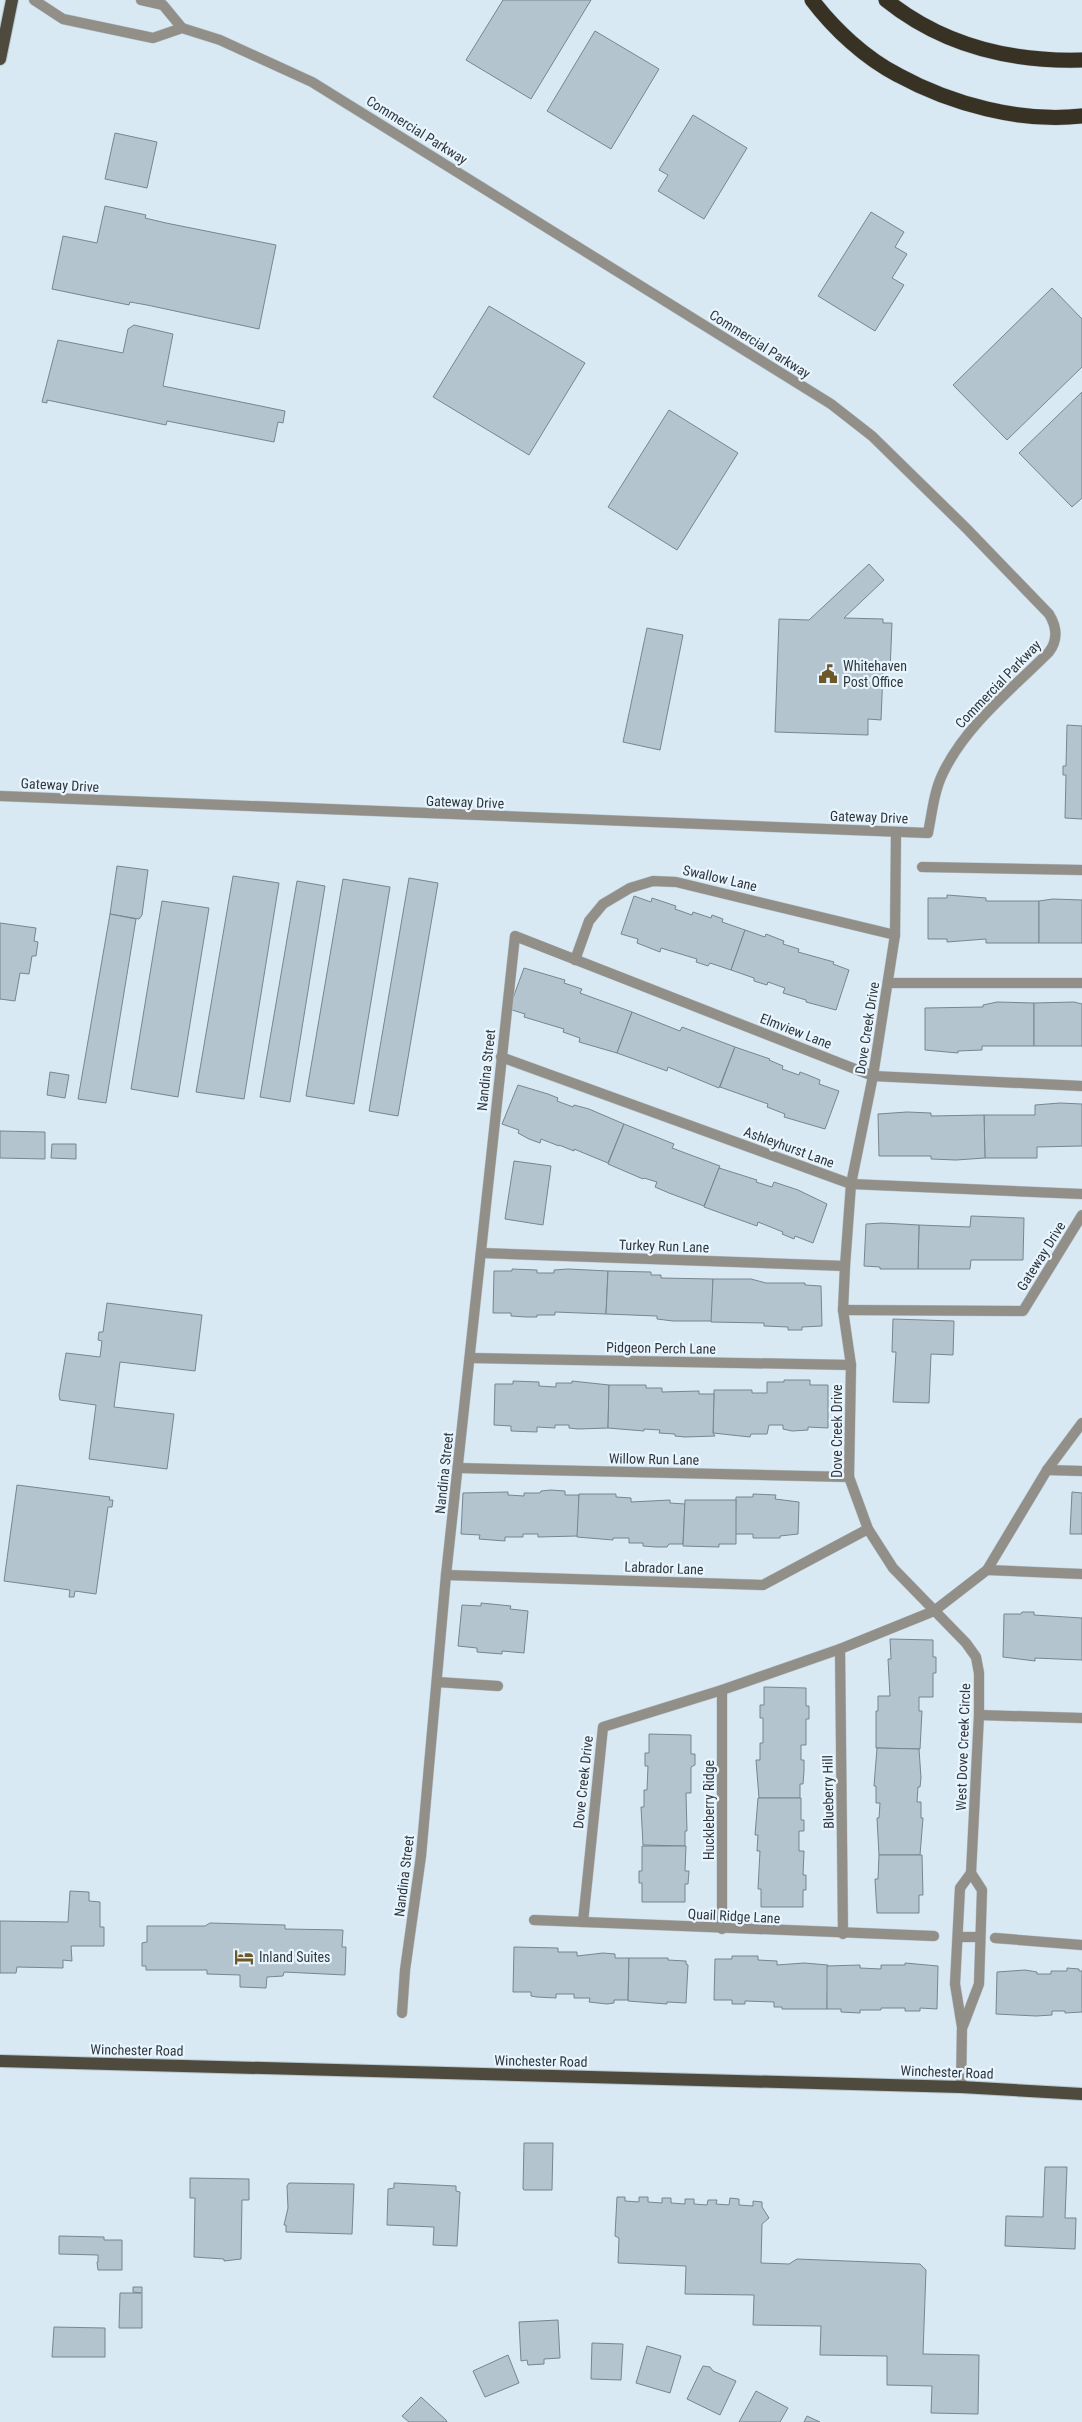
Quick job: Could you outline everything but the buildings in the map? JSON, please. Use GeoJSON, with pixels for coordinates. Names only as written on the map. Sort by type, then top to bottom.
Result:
{"type":"FeatureCollection","features":[{"type":"Feature","properties":{"kind":"highway"},"geometry":{"type":"LineString","coordinates":[[812,0],[826,18],[860,49],[896,74],[932,92],[1000,111],[1034,116],[1082,116]]}},
{"type":"Feature","properties":{"kind":"highway"},"geometry":{"type":"LineString","coordinates":[[886,0],[927,28],[962,44],[1004,55],[1049,61],[1082,60]]}},
{"type":"Feature","properties":{"kind":"main road"},"geometry":{"type":"LineString","coordinates":[[0,59],[12,0]]}},
{"type":"Feature","properties":{"kind":"main road","name":"Winchester Road"},"geometry":{"type":"LineString","coordinates":[[0,2061],[962,2086],[1082,2094]]}},
{"type":"Feature","properties":{"kind":"street"},"geometry":{"type":"LineString","coordinates":[[34,0],[63,19],[152,38],[182,28],[163,5],[141,0]]}},
{"type":"Feature","properties":{"kind":"street","name":"Commercial Parkway"},"geometry":{"type":"LineString","coordinates":[[182,28],[220,40],[312,82],[831,404],[872,436],[966,528],[1049,614],[1056,631],[1053,646],[963,741],[942,775],[928,833]]}},
{"type":"Feature","properties":{"kind":"street","name":"Gateway Drive"},"geometry":{"type":"LineString","coordinates":[[0,796],[928,833]]}},
{"type":"Feature","properties":{"kind":"street","name":"Dove Creek Drive"},"geometry":{"type":"LineString","coordinates":[[583,1922],[603,1727],[722,1690],[840,1649],[934,1611],[893,1568],[868,1529],[849,1477],[851,1365],[843,1310],[845,1266],[851,1184],[873,1076],[895,935],[896,832]]}},
{"type":"Feature","properties":{"kind":"street"},"geometry":{"type":"LineString","coordinates":[[922,867],[1082,870]]}},
{"type":"Feature","properties":{"kind":"street","name":"Swallow Lane"},"geometry":{"type":"LineString","coordinates":[[575,960],[589,922],[603,904],[630,888],[653,881],[676,882],[895,935]]}},
{"type":"Feature","properties":{"kind":"street","name":"Elmview Lane"},"geometry":{"type":"LineString","coordinates":[[515,936],[873,1076],[1082,1086]]}},
{"type":"Feature","properties":{"kind":"street","name":"Nandina Street"},"geometry":{"type":"LineString","coordinates":[[402,2013],[405,1970],[421,1856],[446,1575],[471,1358],[515,936]]}},
{"type":"Feature","properties":{"kind":"street"},"geometry":{"type":"LineString","coordinates":[[888,982],[1082,983]]}},
{"type":"Feature","properties":{"kind":"street","name":"Ashleyhurst Lane"},"geometry":{"type":"LineString","coordinates":[[501,1057],[851,1184],[1082,1194]]}},
{"type":"Feature","properties":{"kind":"street","name":"Gateway Drive"},"geometry":{"type":"LineString","coordinates":[[843,1310],[1023,1311],[1082,1215]]}},
{"type":"Feature","properties":{"kind":"street","name":"Turkey Run Lane"},"geometry":{"type":"LineString","coordinates":[[482,1253],[845,1266]]}},
{"type":"Feature","properties":{"kind":"street","name":"Pidgeon Perch Lane"},"geometry":{"type":"LineString","coordinates":[[471,1358],[851,1365]]}},
{"type":"Feature","properties":{"kind":"street"},"geometry":{"type":"LineString","coordinates":[[934,1611],[987,1570],[1047,1470],[1082,1423]]}},
{"type":"Feature","properties":{"kind":"street","name":"Willow Run Lane"},"geometry":{"type":"LineString","coordinates":[[458,1468],[849,1477]]}},
{"type":"Feature","properties":{"kind":"street"},"geometry":{"type":"LineString","coordinates":[[1047,1470],[1082,1471]]}},
{"type":"Feature","properties":{"kind":"street","name":"Labrador Lane"},"geometry":{"type":"LineString","coordinates":[[446,1575],[763,1585],[868,1529]]}},
{"type":"Feature","properties":{"kind":"street"},"geometry":{"type":"LineString","coordinates":[[987,1570],[1082,1574]]}},
{"type":"Feature","properties":{"kind":"street","name":"West Dove Creek Circle"},"geometry":{"type":"LineString","coordinates":[[934,1611],[976,1657],[979,1673],[979,1715],[971,1873],[960,1888],[956,1984],[962,2027],[962,2086]]}},
{"type":"Feature","properties":{"kind":"street","name":"Blueberry Hill"},"geometry":{"type":"LineString","coordinates":[[840,1649],[843,1934]]}},
{"type":"Feature","properties":{"kind":"street"},"geometry":{"type":"LineString","coordinates":[[437,1682],[498,1686]]}},
{"type":"Feature","properties":{"kind":"street","name":"Huckleberry Ridge"},"geometry":{"type":"LineString","coordinates":[[722,1690],[722,1929]]}},
{"type":"Feature","properties":{"kind":"street"},"geometry":{"type":"LineString","coordinates":[[979,1715],[1082,1718]]}},
{"type":"Feature","properties":{"kind":"street","name":"West Dove Creek Circle"},"geometry":{"type":"LineString","coordinates":[[962,2027],[979,1984],[982,1890],[971,1873]]}},
{"type":"Feature","properties":{"kind":"street","name":"Quail Ridge Lane"},"geometry":{"type":"LineString","coordinates":[[534,1920],[843,1934],[934,1936]]}},
{"type":"Feature","properties":{"kind":"street"},"geometry":{"type":"LineString","coordinates":[[958,1937],[980,1937]]}},
{"type":"Feature","properties":{"kind":"street"},"geometry":{"type":"LineString","coordinates":[[995,1938],[1082,1944]]}},
{"type":"Feature","properties":{"kind":"place","name":"Whitehaven Post Office"},"geometry":{"type":"Point","coordinates":[828,674]}},
{"type":"Feature","properties":{"kind":"place","name":"Inland Suites"},"geometry":{"type":"Point","coordinates":[244,1957]}}]}
